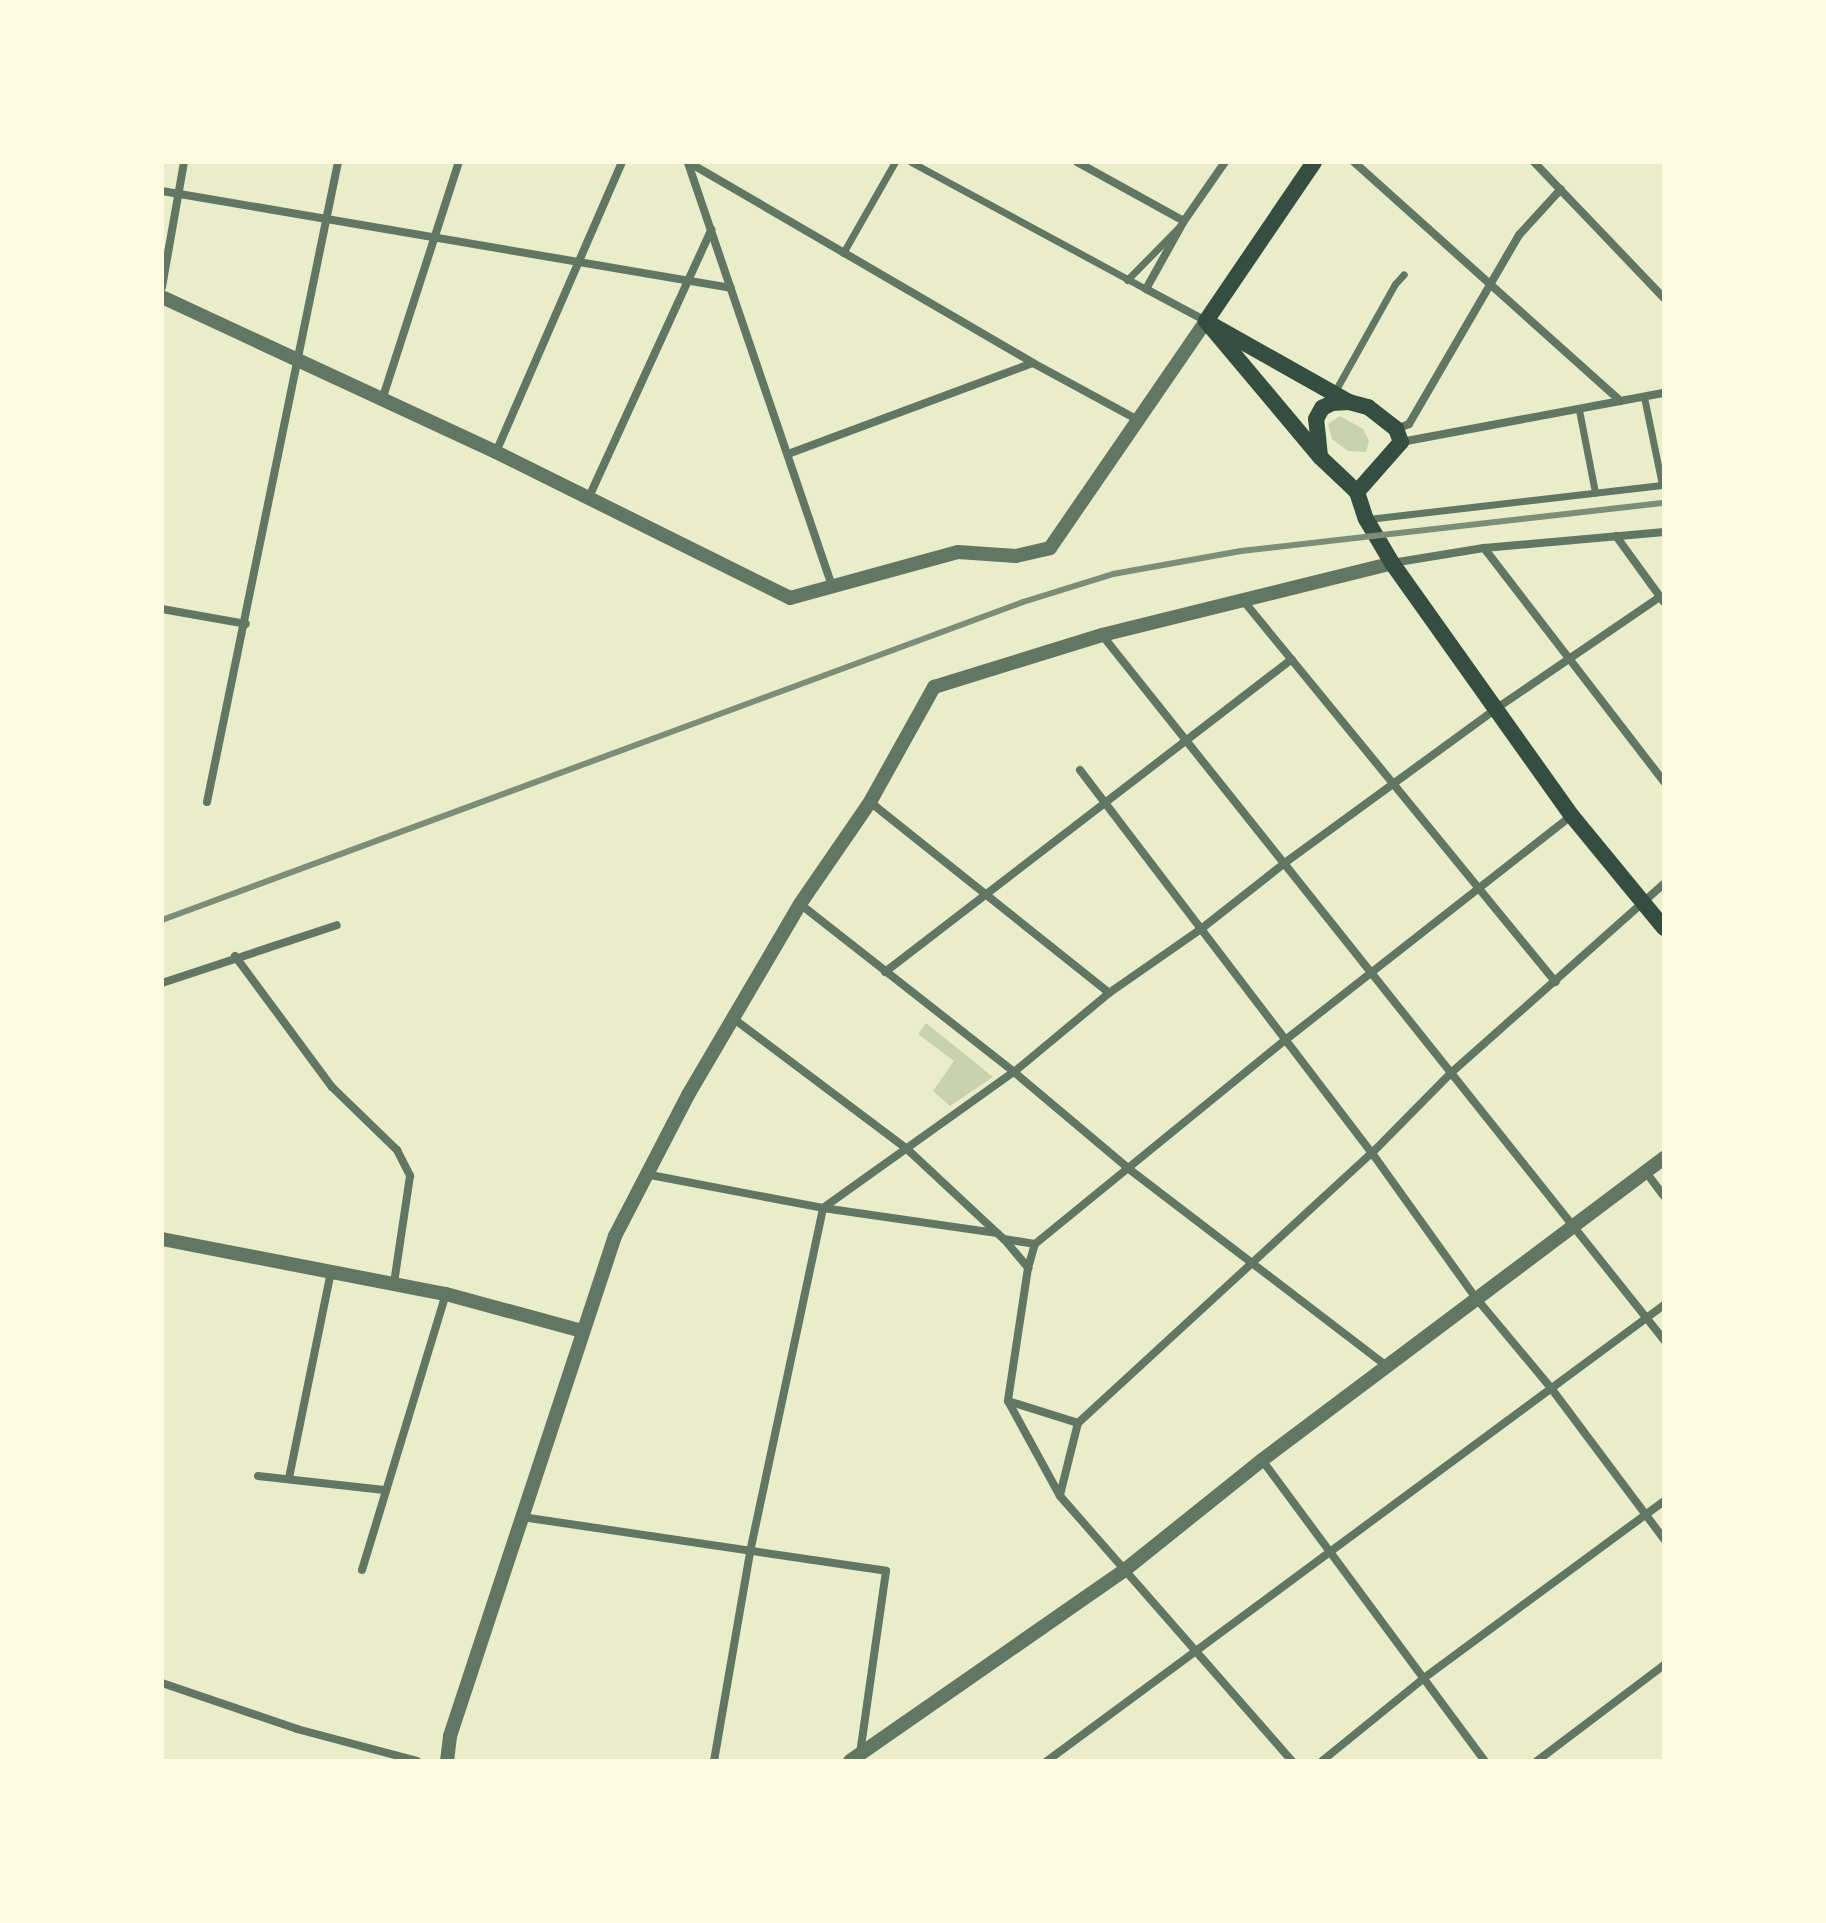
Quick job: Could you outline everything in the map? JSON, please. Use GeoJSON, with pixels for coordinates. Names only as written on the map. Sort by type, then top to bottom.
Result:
{"type":"FeatureCollection","features":[{"type":"Feature","properties":{"kind":"main road"},"geometry":{"type":"LineString","coordinates":[[1206,321],[1314,162]]}},
{"type":"Feature","properties":{"kind":"main road"},"geometry":{"type":"LineString","coordinates":[[1206,321],[1349,402],[1368,407],[1398,435],[1357,492]]}},
{"type":"Feature","properties":{"kind":"main road"},"geometry":{"type":"LineString","coordinates":[[1206,321],[1320,457],[1357,492],[1366,519],[1392,563],[1572,816],[1664,928]]}},
{"type":"Feature","properties":{"kind":"main road"},"geometry":{"type":"LineString","coordinates":[[1320,457],[1316,419],[1322,408],[1332,403],[1349,402]]}},
{"type":"Feature","properties":{"kind":"street"},"geometry":{"type":"LineString","coordinates":[[162,287],[184,162]]}},
{"type":"Feature","properties":{"kind":"street"},"geometry":{"type":"LineString","coordinates":[[207,802],[246,624],[338,162]]}},
{"type":"Feature","properties":{"kind":"street"},"geometry":{"type":"LineString","coordinates":[[382,400],[459,162]]}},
{"type":"Feature","properties":{"kind":"street"},"geometry":{"type":"LineString","coordinates":[[496,452],[622,162]]}},
{"type":"Feature","properties":{"kind":"street"},"geometry":{"type":"LineString","coordinates":[[688,162],[832,586]]}},
{"type":"Feature","properties":{"kind":"street"},"geometry":{"type":"LineString","coordinates":[[688,162],[1033,363],[1138,420]]}},
{"type":"Feature","properties":{"kind":"street"},"geometry":{"type":"LineString","coordinates":[[843,253],[895,162]]}},
{"type":"Feature","properties":{"kind":"street"},"geometry":{"type":"LineString","coordinates":[[162,297],[496,452],[790,598],[958,552],[1016,556],[1050,548],[1206,321],[911,162]]}},
{"type":"Feature","properties":{"kind":"street"},"geometry":{"type":"LineString","coordinates":[[1146,289],[1184,221],[1225,162]]}},
{"type":"Feature","properties":{"kind":"street"},"geometry":{"type":"LineString","coordinates":[[1354,162],[1620,401]]}},
{"type":"Feature","properties":{"kind":"street"},"geometry":{"type":"LineString","coordinates":[[1534,162],[1662,293]]}},
{"type":"Feature","properties":{"kind":"street"},"geometry":{"type":"LineString","coordinates":[[1080,163],[1184,221]]}},
{"type":"Feature","properties":{"kind":"street"},"geometry":{"type":"LineString","coordinates":[[1398,435],[1409,424],[1519,235],[1561,189]]}},
{"type":"Feature","properties":{"kind":"street"},"geometry":{"type":"LineString","coordinates":[[162,191],[731,288]]}},
{"type":"Feature","properties":{"kind":"street"},"geometry":{"type":"LineString","coordinates":[[1127,280],[1184,221]]}},
{"type":"Feature","properties":{"kind":"street"},"geometry":{"type":"LineString","coordinates":[[589,497],[711,230]]}},
{"type":"Feature","properties":{"kind":"street"},"geometry":{"type":"LineString","coordinates":[[1334,393],[1356,349],[1404,274]]}},
{"type":"Feature","properties":{"kind":"street"},"geometry":{"type":"LineString","coordinates":[[788,454],[1033,363]]}},
{"type":"Feature","properties":{"kind":"street"},"geometry":{"type":"LineString","coordinates":[[1398,435],[1579,410],[1664,393]]}},
{"type":"Feature","properties":{"kind":"street"},"geometry":{"type":"LineString","coordinates":[[1366,519],[1663,485],[1644,397]]}},
{"type":"Feature","properties":{"kind":"street"},"geometry":{"type":"LineString","coordinates":[[1579,410],[1595,492]]}},
{"type":"Feature","properties":{"kind":"street"},"geometry":{"type":"LineString","coordinates":[[447,1761],[450,1736],[615,1236],[644,1173],[800,904],[870,802],[934,687],[1102,635],[1241,598],[1392,563],[1484,548],[1664,532]]}},
{"type":"Feature","properties":{"kind":"street"},"geometry":{"type":"LineString","coordinates":[[714,1761],[750,1552],[823,1208],[1014,1072],[1109,993],[1201,929],[1286,862],[1395,786],[1497,708],[1662,599],[1616,536]]}},
{"type":"Feature","properties":{"kind":"street"},"geometry":{"type":"LineString","coordinates":[[1484,548],[1664,782]]}},
{"type":"Feature","properties":{"kind":"street"},"geometry":{"type":"LineString","coordinates":[[1241,598],[1555,982]]}},
{"type":"Feature","properties":{"kind":"street"},"geometry":{"type":"LineString","coordinates":[[162,609],[246,624]]}},
{"type":"Feature","properties":{"kind":"street"},"geometry":{"type":"LineString","coordinates":[[1102,635],[1664,1340]]}},
{"type":"Feature","properties":{"kind":"street"},"geometry":{"type":"LineString","coordinates":[[885,972],[1292,659]]}},
{"type":"Feature","properties":{"kind":"street"},"geometry":{"type":"LineString","coordinates":[[1080,770],[1372,1153],[1476,1298],[1551,1388],[1664,1539]]}},
{"type":"Feature","properties":{"kind":"street"},"geometry":{"type":"LineString","coordinates":[[870,802],[1109,993]]}},
{"type":"Feature","properties":{"kind":"street"},"geometry":{"type":"LineString","coordinates":[[1292,1761],[1060,1496],[1008,1401],[1028,1268],[1035,1244],[1284,1041],[1480,891],[1572,816]]}},
{"type":"Feature","properties":{"kind":"street"},"geometry":{"type":"LineString","coordinates":[[1060,1496],[1078,1423],[1372,1153],[1452,1072],[1664,884]]}},
{"type":"Feature","properties":{"kind":"street"},"geometry":{"type":"LineString","coordinates":[[800,904],[1014,1072],[1129,1169],[1255,1262],[1388,1367]]}},
{"type":"Feature","properties":{"kind":"street"},"geometry":{"type":"LineString","coordinates":[[162,983],[235,956],[337,925]]}},
{"type":"Feature","properties":{"kind":"street"},"geometry":{"type":"LineString","coordinates":[[235,956],[332,1087],[397,1150],[410,1176],[394,1283]]}},
{"type":"Feature","properties":{"kind":"street"},"geometry":{"type":"LineString","coordinates":[[734,1019],[907,1149],[1000,1236],[1028,1268]]}},
{"type":"Feature","properties":{"kind":"street"},"geometry":{"type":"LineString","coordinates":[[855,1757],[1126,1569],[1262,1460],[1664,1158]]}},
{"type":"Feature","properties":{"kind":"street"},"geometry":{"type":"LineString","coordinates":[[1645,1171],[1664,1196]]}},
{"type":"Feature","properties":{"kind":"street"},"geometry":{"type":"LineString","coordinates":[[644,1173],[823,1208],[1035,1244]]}},
{"type":"Feature","properties":{"kind":"street"},"geometry":{"type":"LineString","coordinates":[[162,1239],[446,1294],[582,1331]]}},
{"type":"Feature","properties":{"kind":"street"},"geometry":{"type":"LineString","coordinates":[[289,1478],[331,1272]]}},
{"type":"Feature","properties":{"kind":"street"},"geometry":{"type":"LineString","coordinates":[[362,1570],[446,1294]]}},
{"type":"Feature","properties":{"kind":"street"},"geometry":{"type":"LineString","coordinates":[[1047,1761],[1664,1305]]}},
{"type":"Feature","properties":{"kind":"street"},"geometry":{"type":"LineString","coordinates":[[1008,1401],[1078,1423]]}},
{"type":"Feature","properties":{"kind":"street"},"geometry":{"type":"LineString","coordinates":[[1262,1460],[1485,1761]]}},
{"type":"Feature","properties":{"kind":"street"},"geometry":{"type":"LineString","coordinates":[[258,1476],[384,1490]]}},
{"type":"Feature","properties":{"kind":"street"},"geometry":{"type":"LineString","coordinates":[[1322,1761],[1424,1678],[1664,1501]]}},
{"type":"Feature","properties":{"kind":"street"},"geometry":{"type":"LineString","coordinates":[[522,1517],[886,1571],[855,1757]]}},
{"type":"Feature","properties":{"kind":"street"},"geometry":{"type":"LineString","coordinates":[[1537,1761],[1664,1665]]}},
{"type":"Feature","properties":{"kind":"street"},"geometry":{"type":"LineString","coordinates":[[162,1683],[297,1729],[417,1761]]}},
{"type":"Feature","properties":{"kind":"green space"},"geometry":{"type":"Polygon","coordinates":[[[1340,416],[1363,429],[1369,441],[1366,452],[1348,451],[1332,439],[1328,424],[1340,416]]]}},
{"type":"Feature","properties":{"kind":"green space"},"geometry":{"type":"Polygon","coordinates":[[[926,1023],[993,1077],[950,1106],[933,1091],[954,1061],[918,1034],[926,1023]]]}},
{"type":"Feature","properties":{"kind":"railway"},"geometry":{"type":"LineString","coordinates":[[162,920],[1023,602],[1113,574],[1241,551],[1664,503]]}}]}
